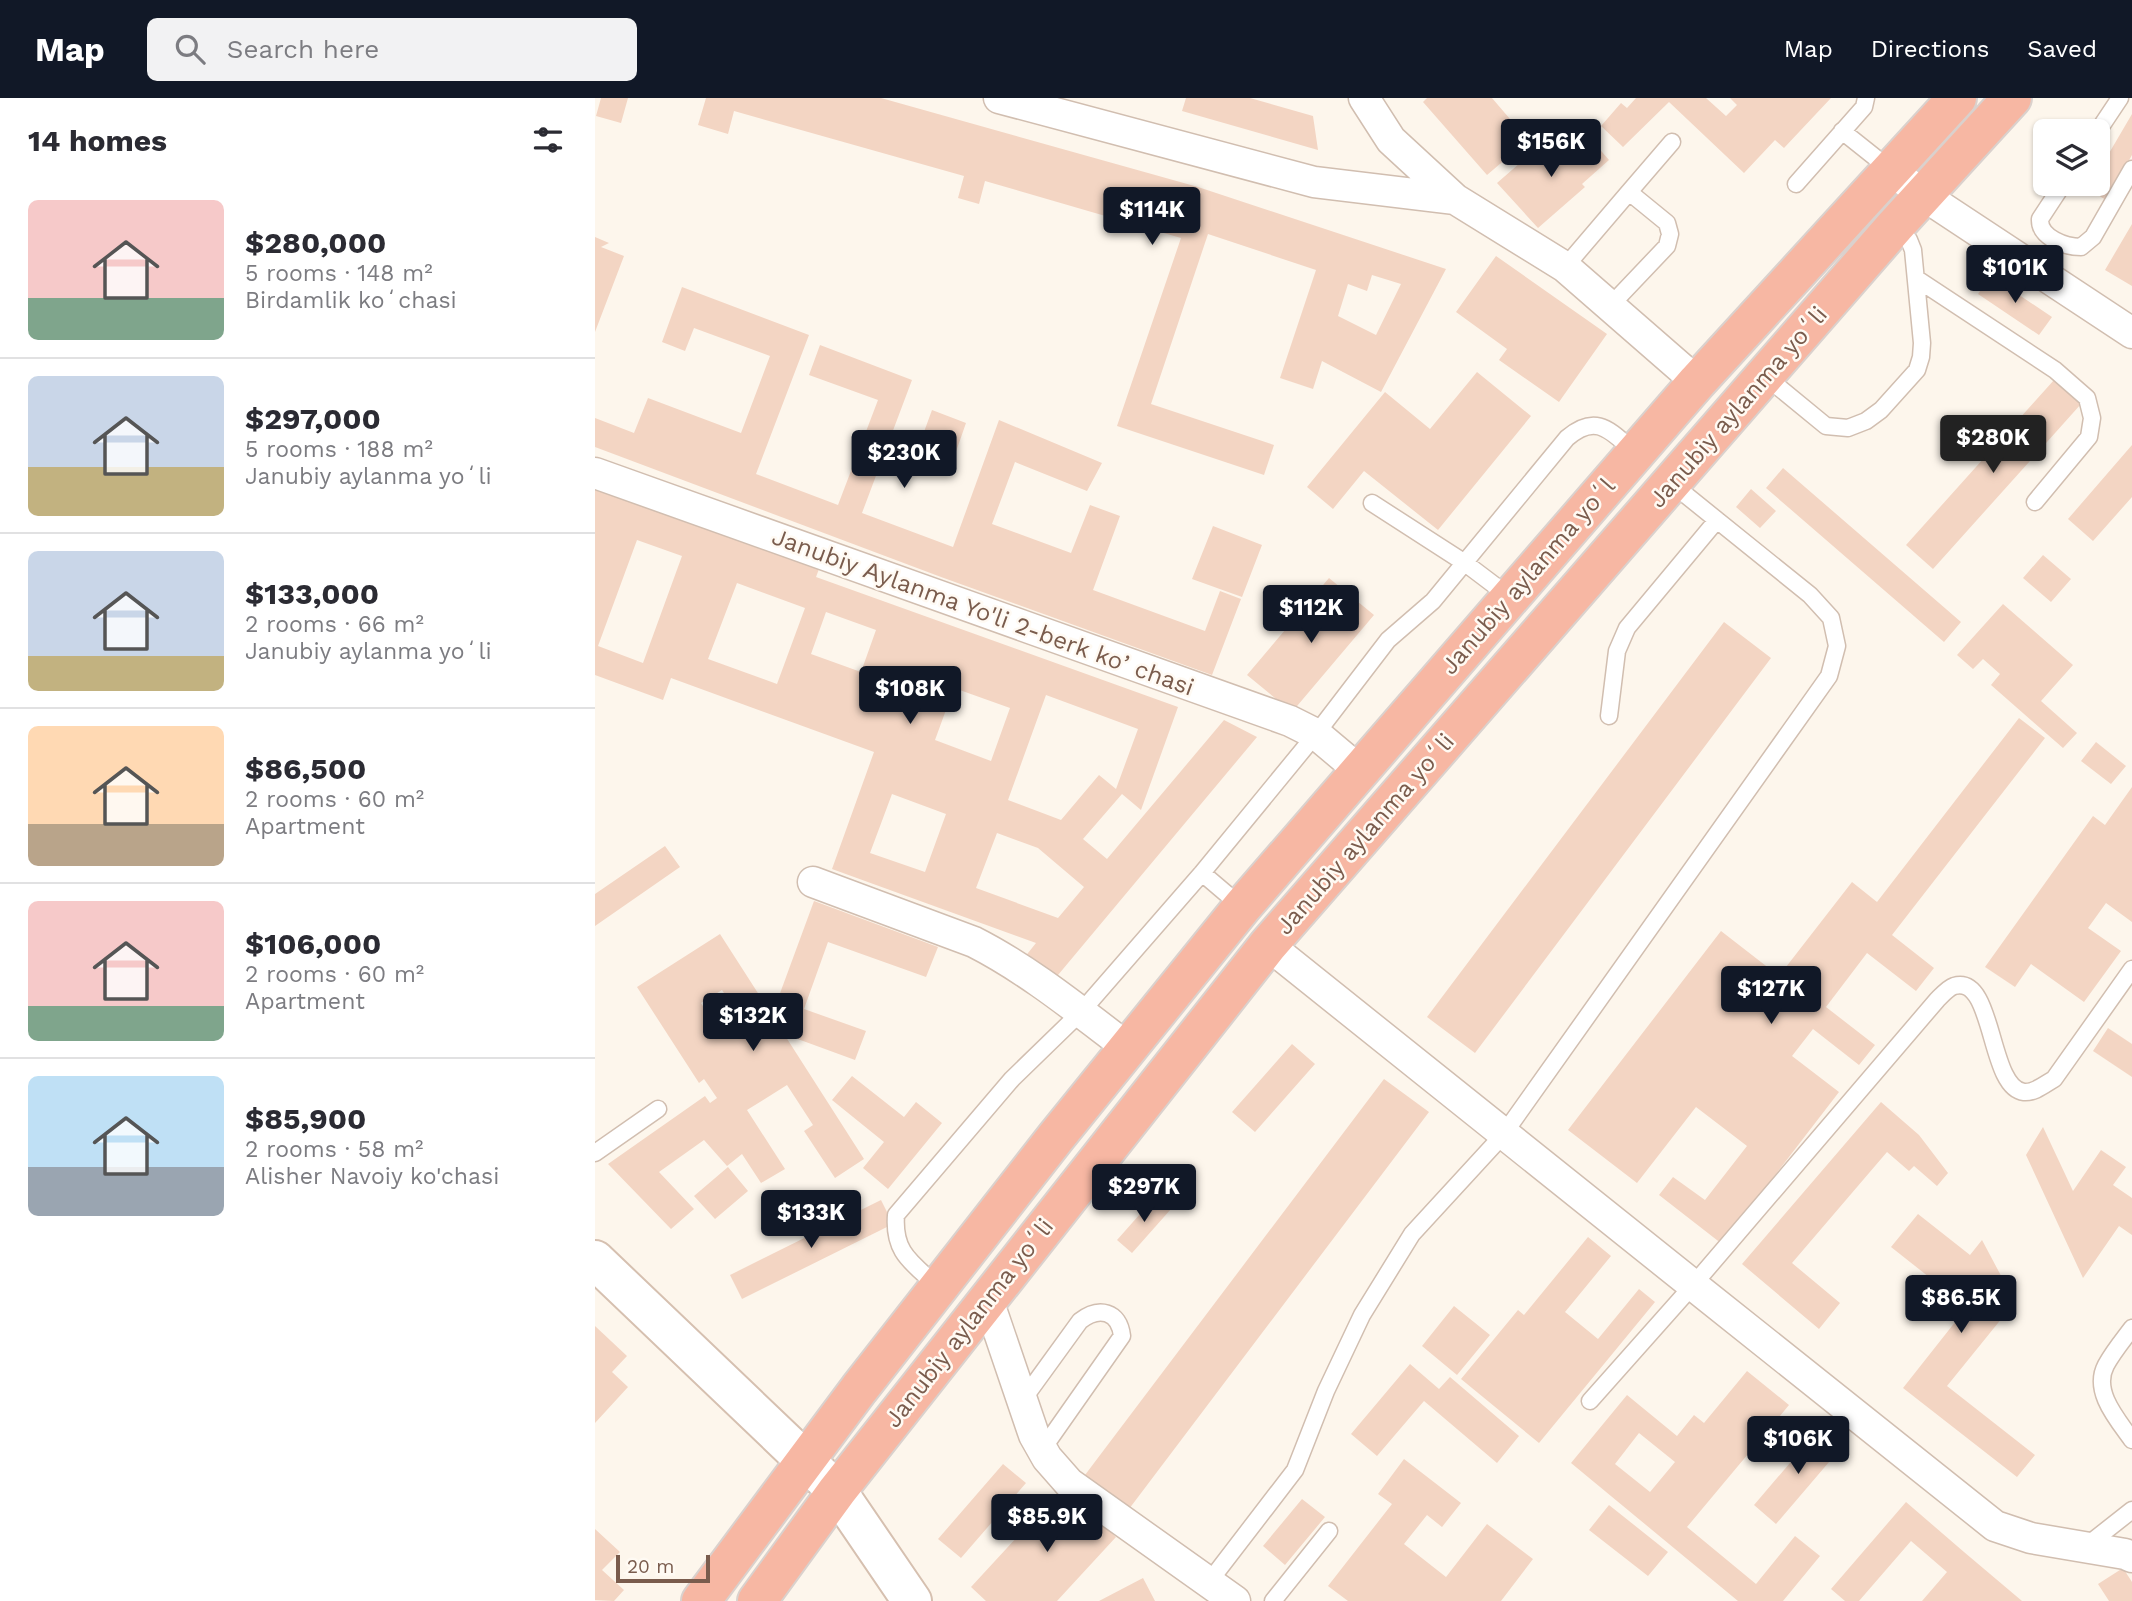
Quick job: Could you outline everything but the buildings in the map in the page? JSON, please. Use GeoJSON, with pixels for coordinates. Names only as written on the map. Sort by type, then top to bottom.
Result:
{"type":"FeatureCollection","features":[{"type":"Feature","properties":{"kind":"highway","name":"Janubiy aylanma yoʻli"},"geometry":{"type":"LineString","coordinates":[[1697,382],[1957,98]]}},
{"type":"Feature","properties":{"kind":"highway","name":"Janubiy aylanma yoʻli"},"geometry":{"type":"LineString","coordinates":[[757,1601],[837,1490],[1268,945],[1895,226],[2012,98]]}},
{"type":"Feature","properties":{"kind":"highway","name":"Janubiy aylanma yoʻl"},"geometry":{"type":"LineString","coordinates":[[1360,771],[1697,382]]}},
{"type":"Feature","properties":{"kind":"highway","name":"Janubiy aylanma yoʻli"},"geometry":{"type":"LineString","coordinates":[[701,1601],[938,1287],[1242,907],[1360,771]]}},
{"type":"Feature","properties":{"kind":"main road"},"geometry":{"type":"LineString","coordinates":[[595,1260],[837,1490],[912,1601]]}},
{"type":"Feature","properties":{"kind":"street"},"geometry":{"type":"LineString","coordinates":[[999,98],[1314,183],[1455,199]]}},
{"type":"Feature","properties":{"kind":"street"},"geometry":{"type":"LineString","coordinates":[[1364,98],[1391,140],[1455,199],[1565,267],[1697,382]]}},
{"type":"Feature","properties":{"kind":"street"},"geometry":{"type":"LineString","coordinates":[[1891,170],[1923,195],[2132,333]]}},
{"type":"Feature","properties":{"kind":"street","name":"Janubiy Аylanma Yo'li 2-berk koʼchasi"},"geometry":{"type":"LineString","coordinates":[[595,473],[1290,721],[1316,734],[1360,771]]}},
{"type":"Feature","properties":{"kind":"street"},"geometry":{"type":"LineString","coordinates":[[813,882],[974,942],[993,952],[1081,1012],[1128,1048]]}},
{"type":"Feature","properties":{"kind":"street"},"geometry":{"type":"LineString","coordinates":[[1268,945],[1995,1526],[2031,1538],[2125,1554],[2132,1558]]}},
{"type":"Feature","properties":{"kind":"street"},"geometry":{"type":"LineString","coordinates":[[988,1300],[1034,1435],[1047,1458],[1069,1483],[1235,1601]]}},
{"type":"Feature","properties":{"kind":"lane"},"geometry":{"type":"LineString","coordinates":[[1796,184],[1864,107],[1866,98]]}},
{"type":"Feature","properties":{"kind":"lane"},"geometry":{"type":"LineString","coordinates":[[2106,119],[2120,98]]}},
{"type":"Feature","properties":{"kind":"lane"},"geometry":{"type":"LineString","coordinates":[[1842,131],[1891,170]]}},
{"type":"Feature","properties":{"kind":"lane"},"geometry":{"type":"LineString","coordinates":[[1565,267],[1672,142]]}},
{"type":"Feature","properties":{"kind":"lane"},"geometry":{"type":"LineString","coordinates":[[2055,196],[2040,219],[2039,226],[2043,233],[2070,247],[2081,247],[2093,237],[2132,169]]}},
{"type":"Feature","properties":{"kind":"lane"},"geometry":{"type":"LineString","coordinates":[[1610,306],[1667,246],[1670,234],[1667,223],[1629,192]]}},
{"type":"Feature","properties":{"kind":"lane"},"geometry":{"type":"LineString","coordinates":[[1765,376],[1826,426],[1848,428],[1866,421],[1881,410],[1917,370],[1922,343],[1913,250],[1909,240],[1895,226]]}},
{"type":"Feature","properties":{"kind":"lane"},"geometry":{"type":"LineString","coordinates":[[1917,279],[2055,370],[2087,398],[2092,418],[2089,437],[2035,502]]}},
{"type":"Feature","properties":{"kind":"lane"},"geometry":{"type":"LineString","coordinates":[[938,1287],[903,1253],[895,1231],[896,1215],[1012,1079],[1081,1012],[1202,873],[1316,734],[1388,640],[1433,601],[1567,438],[1578,428],[1592,425],[1605,427],[1636,453]]}},
{"type":"Feature","properties":{"kind":"lane"},"geometry":{"type":"LineString","coordinates":[[1209,1582],[1295,1471],[1325,1391],[1362,1315],[1412,1234],[1503,1135],[1829,676],[1837,646],[1831,618],[1810,594],[1671,483]]}},
{"type":"Feature","properties":{"kind":"lane"},"geometry":{"type":"LineString","coordinates":[[1371,503],[1465,563],[1510,597]]}},
{"type":"Feature","properties":{"kind":"lane"},"geometry":{"type":"LineString","coordinates":[[1609,716],[1618,651],[1627,628],[1717,520]]}},
{"type":"Feature","properties":{"kind":"lane"},"geometry":{"type":"LineString","coordinates":[[1202,873],[1242,907]]}},
{"type":"Feature","properties":{"kind":"lane"},"geometry":{"type":"LineString","coordinates":[[1590,1401],[1694,1284],[1928,1010],[1952,986],[1963,985],[1972,989],[1982,1006],[2005,1075],[2012,1087],[2024,1092],[2035,1091],[2054,1079],[2132,969]]}},
{"type":"Feature","properties":{"kind":"lane"},"geometry":{"type":"LineString","coordinates":[[595,1153],[658,1108]]}},
{"type":"Feature","properties":{"kind":"lane"},"geometry":{"type":"LineString","coordinates":[[1022,1401],[1080,1321],[1090,1313],[1102,1312],[1116,1319],[1122,1336],[1042,1450]]}},
{"type":"Feature","properties":{"kind":"lane"},"geometry":{"type":"LineString","coordinates":[[2132,1328],[2105,1368],[2102,1389],[2111,1411],[2132,1440]]}},
{"type":"Feature","properties":{"kind":"lane"},"geometry":{"type":"LineString","coordinates":[[2085,1547],[2132,1510]]}},
{"type":"Feature","properties":{"kind":"lane"},"geometry":{"type":"LineString","coordinates":[[1273,1601],[1329,1531]]}}]}
